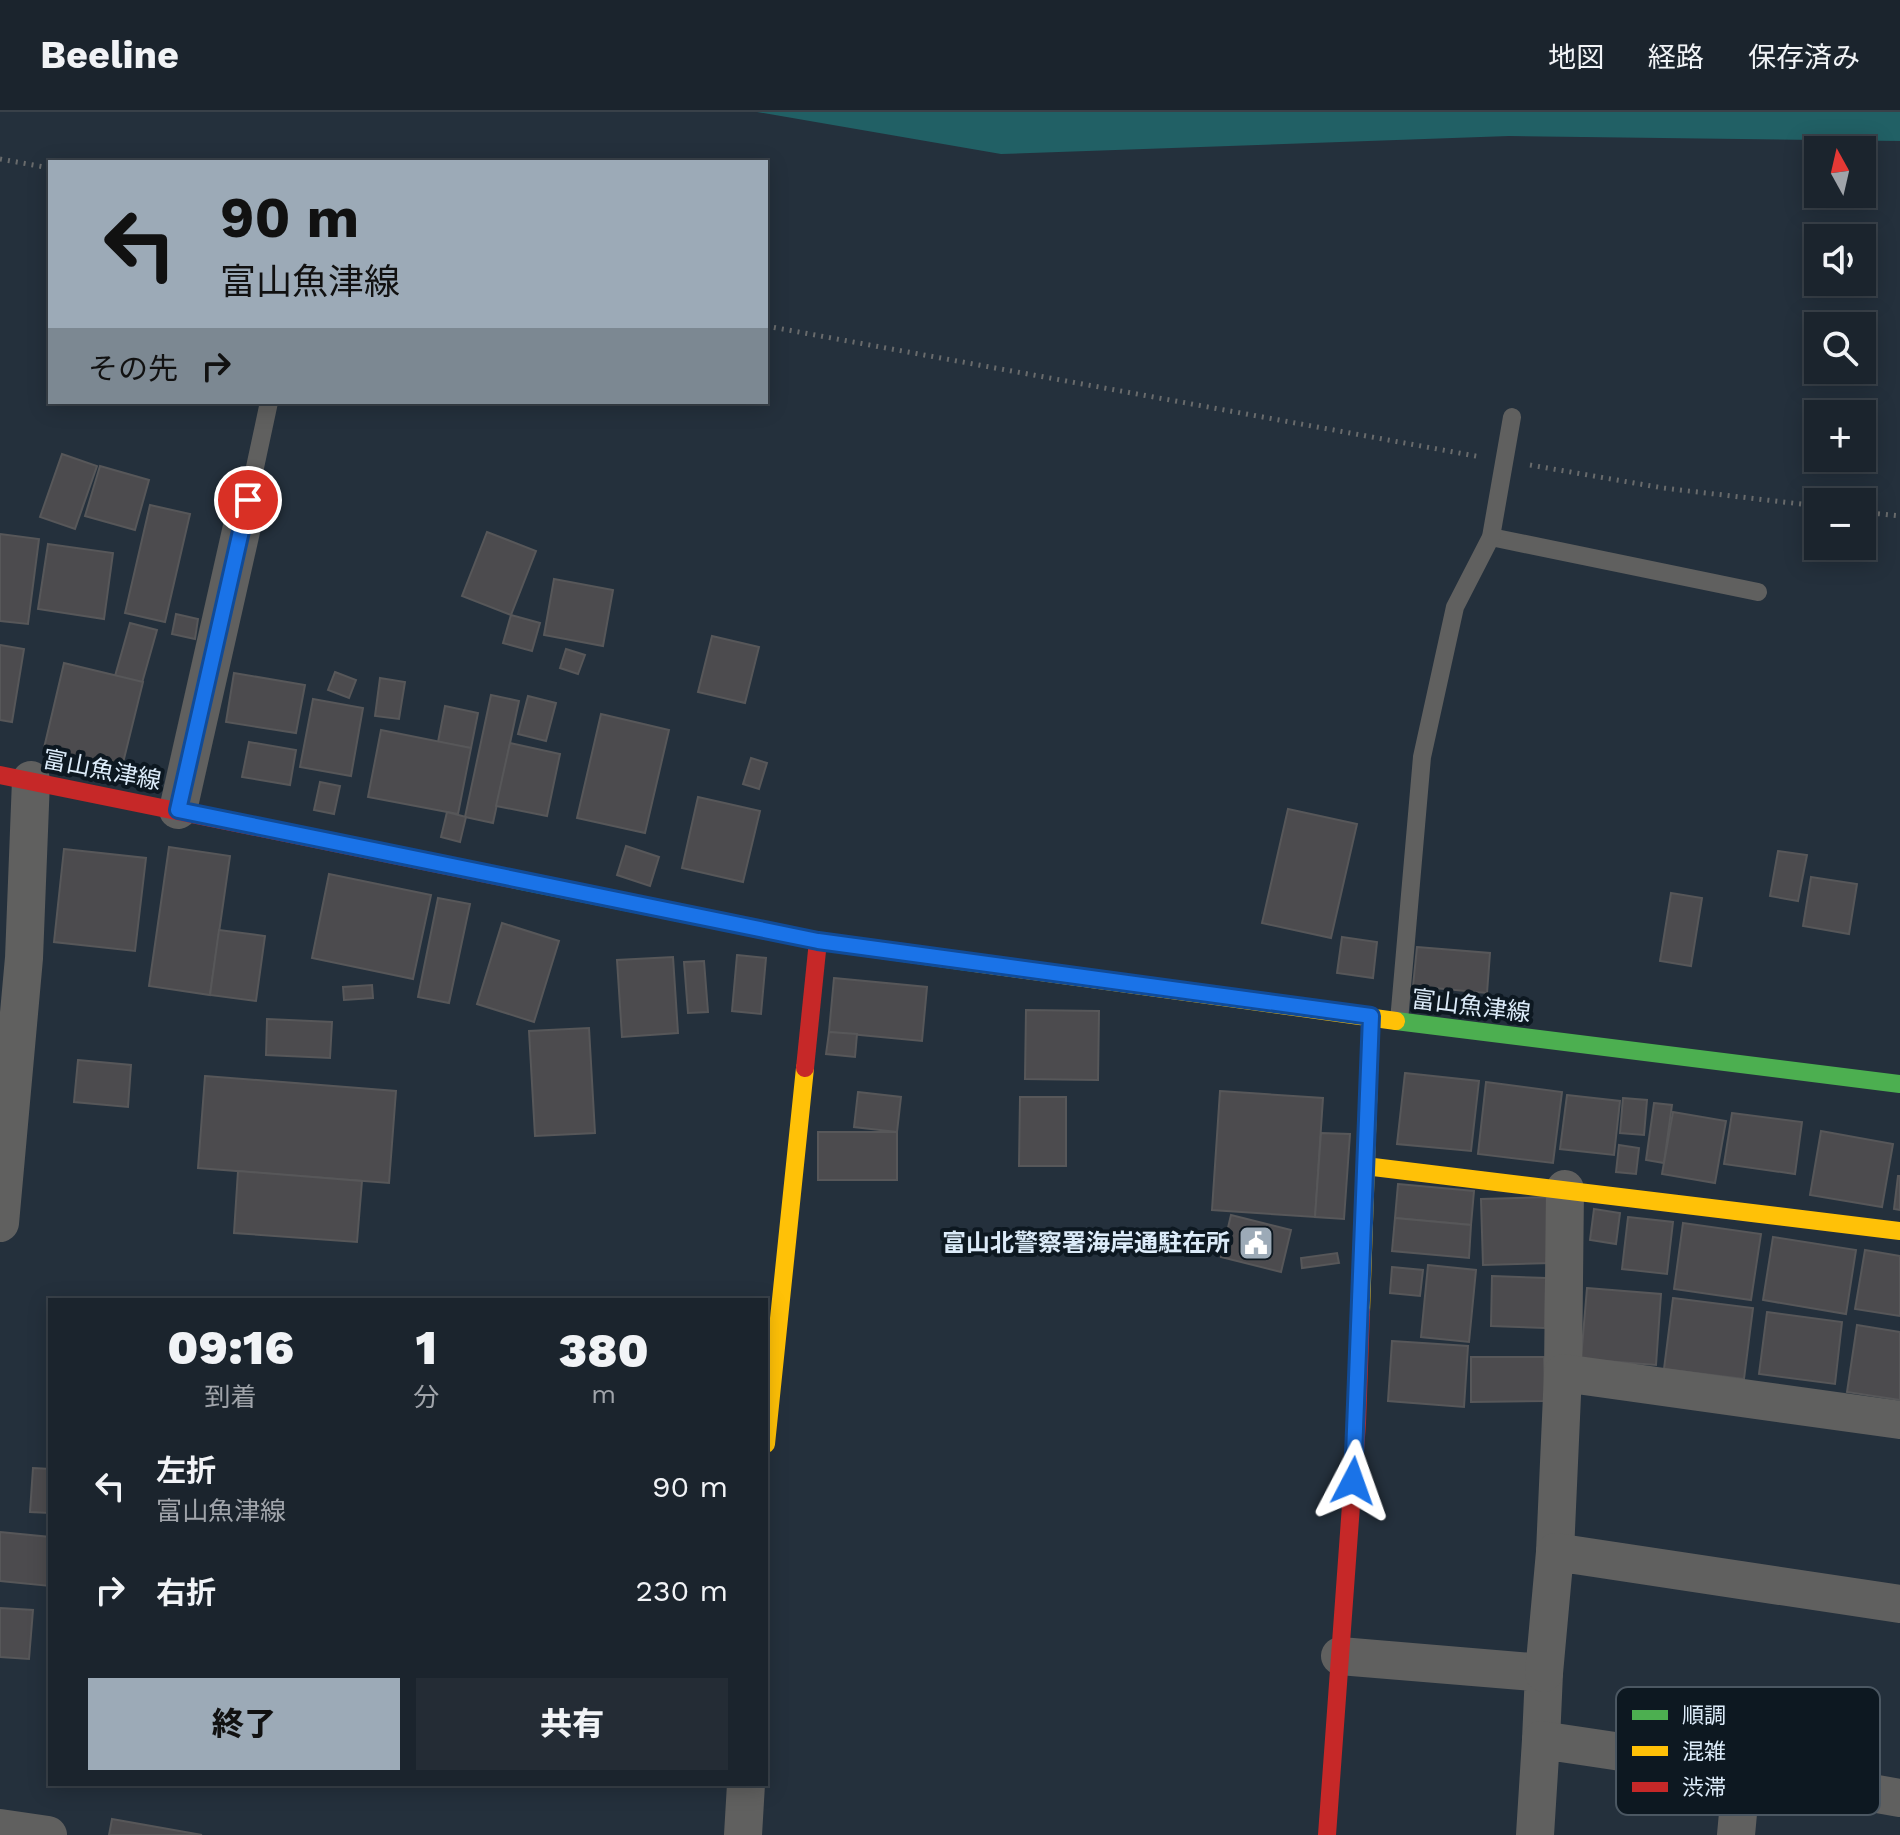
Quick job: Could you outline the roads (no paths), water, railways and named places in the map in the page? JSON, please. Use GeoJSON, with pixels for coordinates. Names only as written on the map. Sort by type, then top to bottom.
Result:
{"type":"FeatureCollection","features":[{"type":"Feature","properties":{"kind":"main road","name":"富山魚津線"},"geometry":{"type":"LineString","coordinates":[[16,777],[818,941],[1399,1021],[1900,1084]]}},
{"type":"Feature","properties":{"kind":"main road"},"geometry":{"type":"LineString","coordinates":[[768,1425],[818,941]]}},
{"type":"Feature","properties":{"kind":"main road"},"geometry":{"type":"LineString","coordinates":[[1327,1835],[1357,1423],[1371,1016]]}},
{"type":"Feature","properties":{"kind":"main road"},"geometry":{"type":"LineString","coordinates":[[1365,1166],[1900,1231]]}},
{"type":"Feature","properties":{"kind":"street"},"geometry":{"type":"LineString","coordinates":[[178,810],[248,500]]}},
{"type":"Feature","properties":{"kind":"street"},"geometry":{"type":"LineString","coordinates":[[0,1223],[6,1076],[24,958],[16,777]]}},
{"type":"Feature","properties":{"kind":"street"},"geometry":{"type":"LineString","coordinates":[[1535,1835],[1544,1673],[1555,1552],[1563,1373],[1565,1189]]}},
{"type":"Feature","properties":{"kind":"street"},"geometry":{"type":"LineString","coordinates":[[1563,1373],[1900,1420]]}},
{"type":"Feature","properties":{"kind":"street"},"geometry":{"type":"LineString","coordinates":[[1555,1552],[1900,1604]]}},
{"type":"Feature","properties":{"kind":"street"},"geometry":{"type":"LineString","coordinates":[[1340,1656],[1544,1673]]}},
{"type":"Feature","properties":{"kind":"street"},"geometry":{"type":"LineString","coordinates":[[1541,1740],[1616,1751]]}},
{"type":"Feature","properties":{"kind":"street"},"geometry":{"type":"LineString","coordinates":[[743,1835],[746,1786]]}},
{"type":"Feature","properties":{"kind":"street"},"geometry":{"type":"LineString","coordinates":[[1880,1794],[1900,1798]]}},
{"type":"Feature","properties":{"kind":"street"},"geometry":{"type":"LineString","coordinates":[[1736,1835],[1738,1815]]}},
{"type":"Feature","properties":{"kind":"street"},"geometry":{"type":"LineString","coordinates":[[0,1828],[48,1835]]}},
{"type":"Feature","properties":{"kind":"lane"},"geometry":{"type":"LineString","coordinates":[[248,500],[269,404]]}},
{"type":"Feature","properties":{"kind":"lane"},"geometry":{"type":"LineString","coordinates":[[1399,1021],[1422,757],[1455,607],[1491,537],[1512,417]]}},
{"type":"Feature","properties":{"kind":"lane"},"geometry":{"type":"LineString","coordinates":[[1491,537],[1758,592]]}},
{"type":"Feature","properties":{"kind":"place","name":"富山北警察署海岸通駐在所"},"geometry":{"type":"Point","coordinates":[1256,1243]}}]}
